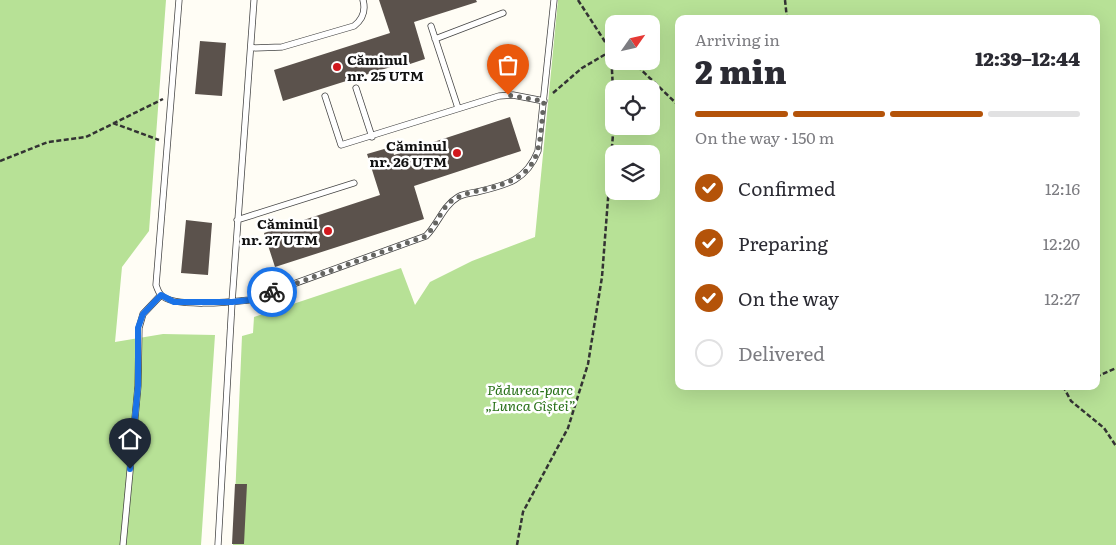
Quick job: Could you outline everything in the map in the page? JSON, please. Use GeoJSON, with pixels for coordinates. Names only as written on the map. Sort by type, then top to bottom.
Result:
{"type":"FeatureCollection","features":[{"type":"Feature","properties":{"kind":"lane"},"geometry":{"type":"LineString","coordinates":[[179,0],[156,285],[161,295],[174,302],[232,302],[249,300],[426,236],[435,227],[449,203],[460,196],[505,185],[525,174],[533,163],[538,151],[554,0]]}},
{"type":"Feature","properties":{"kind":"lane"},"geometry":{"type":"LineString","coordinates":[[218,545],[237,220],[254,0]]}},
{"type":"Feature","properties":{"kind":"lane"},"geometry":{"type":"LineString","coordinates":[[251,48],[282,47],[354,26],[360,21],[363,14],[363,0]]}},
{"type":"Feature","properties":{"kind":"lane"},"geometry":{"type":"LineString","coordinates":[[435,38],[503,13]]}},
{"type":"Feature","properties":{"kind":"lane"},"geometry":{"type":"LineString","coordinates":[[431,26],[458,108]]}},
{"type":"Feature","properties":{"kind":"lane"},"geometry":{"type":"LineString","coordinates":[[356,88],[372,137]]}},
{"type":"Feature","properties":{"kind":"lane"},"geometry":{"type":"LineString","coordinates":[[325,96],[341,145],[372,137],[458,108],[508,95],[544,101]]}},
{"type":"Feature","properties":{"kind":"lane"},"geometry":{"type":"LineString","coordinates":[[237,220],[354,183]]}},
{"type":"Feature","properties":{"kind":"lane"},"geometry":{"type":"LineString","coordinates":[[124,545],[138,386],[138,328],[143,314],[161,295]]}},
{"type":"Feature","properties":{"kind":"path"},"geometry":{"type":"LineString","coordinates":[[578,0],[605,40]]}},
{"type":"Feature","properties":{"kind":"path"},"geometry":{"type":"LineString","coordinates":[[785,0],[787,15]]}},
{"type":"Feature","properties":{"kind":"path"},"geometry":{"type":"LineString","coordinates":[[544,101],[582,68],[605,55]]}},
{"type":"Feature","properties":{"kind":"path"},"geometry":{"type":"LineString","coordinates":[[641,70],[675,102]]}},
{"type":"Feature","properties":{"kind":"path"},"geometry":{"type":"LineString","coordinates":[[0,161],[48,142],[86,137],[172,94]]}},
{"type":"Feature","properties":{"kind":"path"},"geometry":{"type":"LineString","coordinates":[[113,123],[168,144]]}},
{"type":"Feature","properties":{"kind":"path"},"geometry":{"type":"LineString","coordinates":[[517,545],[523,512],[568,428],[588,364],[602,277],[613,135]]}},
{"type":"Feature","properties":{"kind":"path"},"geometry":{"type":"LineString","coordinates":[[1100,375],[1116,368]]}},
{"type":"Feature","properties":{"kind":"path"},"geometry":{"type":"LineString","coordinates":[[1065,390],[1071,401],[1104,428],[1116,446]]}},
{"type":"Feature","properties":{"kind":"green space"},"geometry":{"type":"Polygon","coordinates":[[[0,0],[166,0],[149,231],[122,267],[115,342],[163,334],[215,335],[201,545],[0,545],[0,0]]]}},
{"type":"Feature","properties":{"kind":"green space","name":"Pădurea-parc „Lunca Gîștei”"},"geometry":{"type":"Polygon","coordinates":[[[558,0],[1116,0],[1116,545],[233,545],[242,336],[253,333],[254,317],[401,268],[415,305],[430,282],[472,261],[535,237],[558,0]]]}},
{"type":"Feature","properties":{"kind":"building","name":"Căminul nr. 25 UTM"},"geometry":{"type":"Polygon","coordinates":[[[379,0],[476,0],[477,2],[414,22],[425,59],[401,67],[400,64],[283,101],[274,70],[390,33],[379,0]]]}},
{"type":"Feature","properties":{"kind":"building"},"geometry":{"type":"Polygon","coordinates":[[[200,41],[226,43],[222,96],[195,94],[200,41]]]}},
{"type":"Feature","properties":{"kind":"building"},"geometry":{"type":"Polygon","coordinates":[[[510,117],[521,151],[414,186],[424,219],[275,267],[264,233],[380,195],[367,154],[391,147],[394,155],[510,117]]]}},
{"type":"Feature","properties":{"kind":"building"},"geometry":{"type":"Polygon","coordinates":[[[186,220],[212,223],[208,275],[181,273],[186,220]]]}},
{"type":"Feature","properties":{"kind":"building"},"geometry":{"type":"Polygon","coordinates":[[[235,484],[247,484],[244,544],[232,544],[235,484]]]}},
{"type":"Feature","properties":{"kind":"way so far"},"geometry":{"type":"LineString","coordinates":[[272,292],[426,236],[435,227],[449,203],[460,196],[505,185],[525,174],[533,163],[538,151],[544,101],[513,94],[508,95]]}},
{"type":"Feature","properties":{"kind":"place","name":"Căminul nr. 25 UTM"},"geometry":{"type":"Point","coordinates":[337,67]}},
{"type":"Feature","properties":{"kind":"place","name":"Căminul nr. 26 UTM"},"geometry":{"type":"Point","coordinates":[457,153]}},
{"type":"Feature","properties":{"kind":"place","name":"Căminul nr. 27 UTM"},"geometry":{"type":"Point","coordinates":[328,231]}},
{"type":"Feature","properties":{"kind":"route"},"geometry":{"type":"LineString","coordinates":[[130,469],[138,386],[138,328],[143,314],[161,295],[174,302],[232,302],[249,300],[272,292]]}}]}
